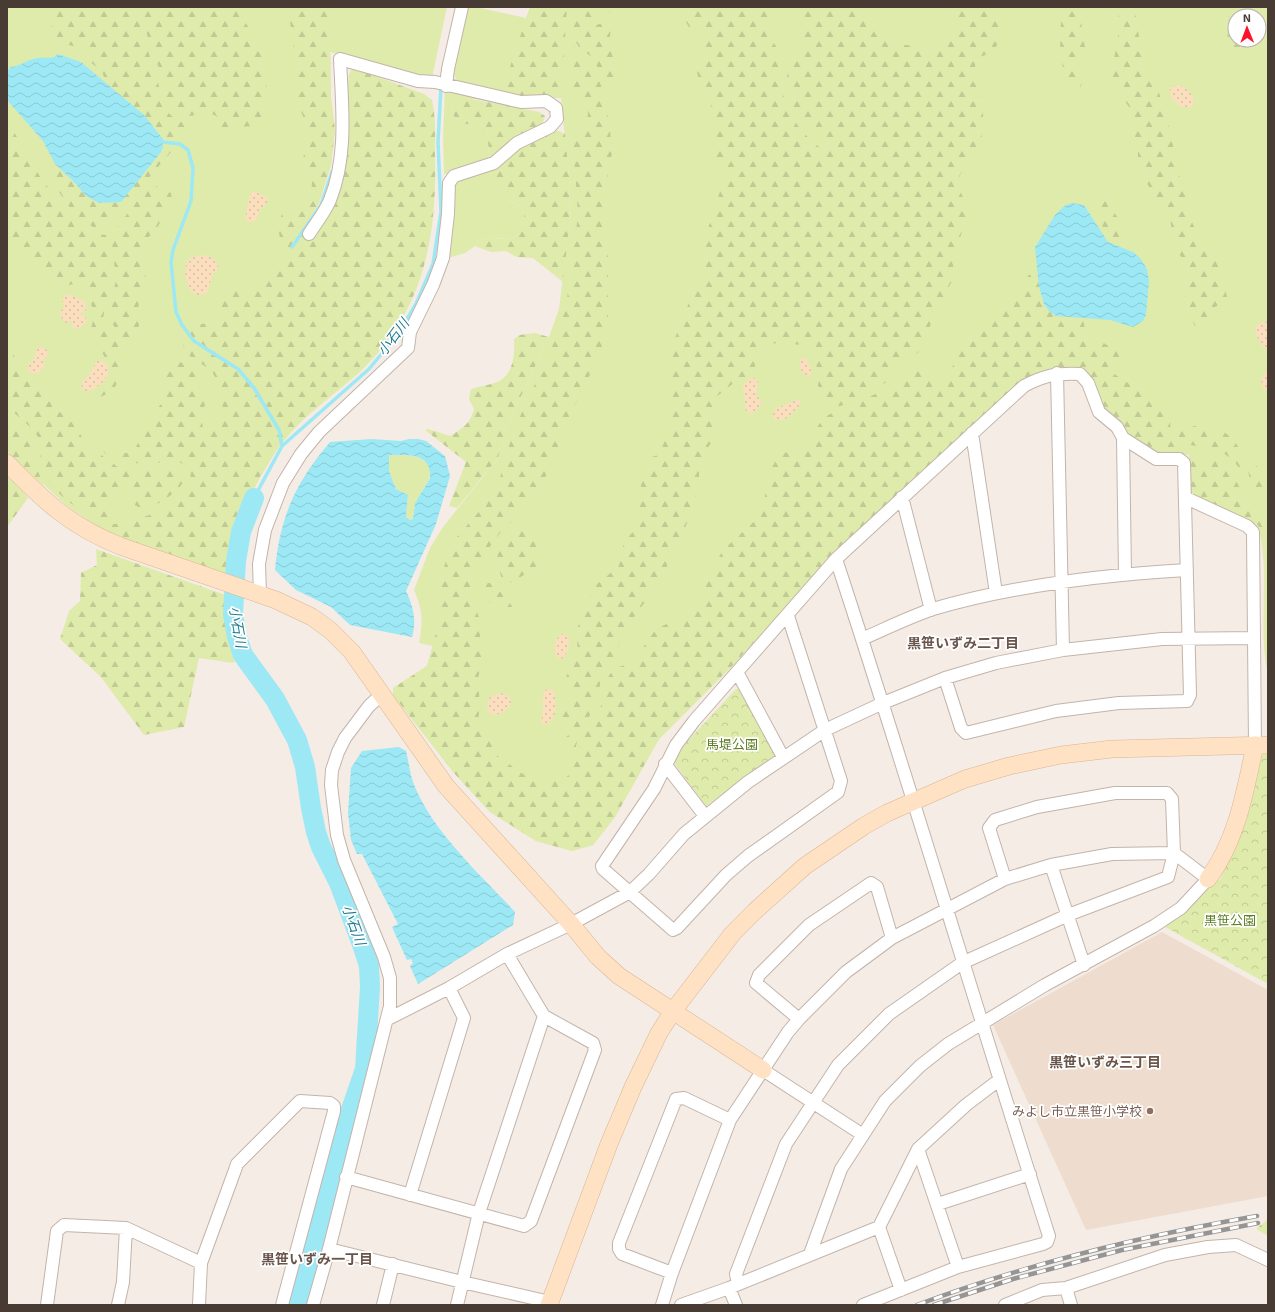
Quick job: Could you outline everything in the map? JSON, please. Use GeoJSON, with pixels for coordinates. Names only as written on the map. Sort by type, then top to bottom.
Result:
{"type":"FeatureCollection","features":[{"type":"Feature","properties":{"kind":"street"},"geometry":{"type":"LineString","coordinates":[[442,84],[448,69],[462,7]]}},
{"type":"Feature","properties":{"kind":"street"},"geometry":{"type":"LineString","coordinates":[[260,594],[259,564],[265,530],[283,483],[301,454],[319,432],[408,348],[410,332],[433,285],[442,258],[448,214],[449,183],[454,176],[494,163],[517,143],[550,127],[557,119],[556,108],[546,101],[521,102],[442,84],[418,81],[340,59],[342,129],[340,164],[329,201],[309,234]]}},
{"type":"Feature","properties":{"kind":"street"},"geometry":{"type":"LineString","coordinates":[[1057,373],[1063,650]]}},
{"type":"Feature","properties":{"kind":"street"},"geometry":{"type":"LineString","coordinates":[[788,616],[841,782],[838,792],[748,856],[726,875],[678,928],[673,930],[603,869],[602,866],[654,789],[665,764],[676,745],[694,721],[788,616],[836,559],[1024,386],[1042,376],[1057,373],[1080,374],[1088,383],[1098,412],[1117,427],[1123,438],[1125,574]]}},
{"type":"Feature","properties":{"kind":"street"},"geometry":{"type":"LineString","coordinates":[[972,433],[996,593]]}},
{"type":"Feature","properties":{"kind":"street"},"geometry":{"type":"LineString","coordinates":[[945,678],[961,728],[966,733],[1056,710],[1120,703],[1187,701],[1190,694],[1184,463],[1179,459],[1156,459],[1123,438]]}},
{"type":"Feature","properties":{"kind":"street"},"geometry":{"type":"LineString","coordinates":[[7,463],[56,510],[85,530],[120,546],[276,600],[312,617],[330,630],[352,652],[446,786],[571,924],[598,957],[619,976],[863,1135]]}},
{"type":"Feature","properties":{"kind":"street"},"geometry":{"type":"LineString","coordinates":[[902,497],[931,610]]}},
{"type":"Feature","properties":{"kind":"street"},"geometry":{"type":"LineString","coordinates":[[810,1254],[837,1176],[885,1101],[920,1066],[948,1044],[1045,985],[1154,926],[1181,908],[1198,892],[1221,861],[1233,835],[1261,745],[1254,638],[1253,532],[1247,526],[1186,498]]}},
{"type":"Feature","properties":{"kind":"street"},"geometry":{"type":"LineString","coordinates":[[836,559],[883,703],[962,963],[1049,1236],[1047,1242],[958,1267],[863,1305]]}},
{"type":"Feature","properties":{"kind":"street"},"geometry":{"type":"LineString","coordinates":[[862,639],[931,610],[996,593],[1062,582],[1125,574],[1187,570]]}},
{"type":"Feature","properties":{"kind":"street"},"geometry":{"type":"LineString","coordinates":[[388,1019],[449,988],[507,954],[571,924],[630,892],[649,874],[684,834],[748,782],[824,730],[883,703],[945,678],[996,663],[1063,650],[1162,638],[1254,638]]}},
{"type":"Feature","properties":{"kind":"street"},"geometry":{"type":"LineString","coordinates":[[738,672],[783,757]]}},
{"type":"Feature","properties":{"kind":"street"},"geometry":{"type":"LineString","coordinates":[[313,1305],[329,1249],[346,1177],[388,1019],[390,1006],[390,978],[384,957],[344,860],[337,835],[331,785],[332,770],[338,752],[345,738],[369,706],[381,695]]}},
{"type":"Feature","properties":{"kind":"street"},"geometry":{"type":"LineString","coordinates":[[329,1249],[553,1304],[609,1144],[630,1094],[659,1033],[673,1011],[733,933],[805,866],[864,826],[887,813],[965,779],[1009,766],[1061,755],[1112,749],[1261,745]]}},
{"type":"Feature","properties":{"kind":"street"},"geometry":{"type":"LineString","coordinates":[[665,764],[705,816]]}},
{"type":"Feature","properties":{"kind":"street"},"geometry":{"type":"LineString","coordinates":[[736,1305],[734,1286],[736,1274],[782,1153],[838,1065],[889,1014],[962,963],[1068,915],[1168,877],[1174,853],[1172,799],[1167,793],[1115,793],[1038,807],[995,820],[989,828],[1005,879]]}},
{"type":"Feature","properties":{"kind":"street"},"geometry":{"type":"LineString","coordinates":[[662,1305],[672,1272],[730,1120],[799,1019],[846,972],[892,938],[1005,879],[1051,865],[1112,854],[1174,853],[1208,878]]}},
{"type":"Feature","properties":{"kind":"street"},"geometry":{"type":"LineString","coordinates":[[1051,865],[1084,965]]}},
{"type":"Feature","properties":{"kind":"street"},"geometry":{"type":"LineString","coordinates":[[799,1019],[756,982],[759,975],[809,925],[865,885],[871,883],[877,887],[892,938]]}},
{"type":"Feature","properties":{"kind":"street"},"geometry":{"type":"LineString","coordinates":[[346,1177],[524,1226],[531,1221],[595,1050],[593,1043],[544,1016],[507,954]]}},
{"type":"Feature","properties":{"kind":"street"},"geometry":{"type":"LineString","coordinates":[[410,1195],[464,1018],[449,988]]}},
{"type":"Feature","properties":{"kind":"street"},"geometry":{"type":"LineString","coordinates":[[457,1305],[479,1213],[544,1016]]}},
{"type":"Feature","properties":{"kind":"street"},"geometry":{"type":"LineString","coordinates":[[681,1305],[734,1286],[879,1227],[918,1149],[954,1116],[999,1080]]}},
{"type":"Feature","properties":{"kind":"street"},"geometry":{"type":"LineString","coordinates":[[672,1272],[622,1254],[619,1249],[622,1236],[676,1099],[684,1098],[730,1120]]}},
{"type":"Feature","properties":{"kind":"street"},"geometry":{"type":"LineString","coordinates":[[198,1305],[201,1263],[238,1164],[300,1101],[330,1103],[334,1106],[334,1111],[282,1305]]}},
{"type":"Feature","properties":{"kind":"street"},"geometry":{"type":"LineString","coordinates":[[918,1149],[938,1204],[958,1267]]}},
{"type":"Feature","properties":{"kind":"street"},"geometry":{"type":"LineString","coordinates":[[938,1204],[1030,1174]]}},
{"type":"Feature","properties":{"kind":"street"},"geometry":{"type":"LineString","coordinates":[[47,1305],[57,1231],[64,1225],[126,1228],[201,1263]]}},
{"type":"Feature","properties":{"kind":"street"},"geometry":{"type":"LineString","coordinates":[[879,1227],[901,1290]]}},
{"type":"Feature","properties":{"kind":"street"},"geometry":{"type":"LineString","coordinates":[[118,1305],[123,1282],[126,1228]]}},
{"type":"Feature","properties":{"kind":"street"},"geometry":{"type":"LineString","coordinates":[[1005,1305],[1042,1290],[1066,1288],[1165,1255],[1208,1247],[1236,1245],[1268,1260]]}},
{"type":"Feature","properties":{"kind":"street"},"geometry":{"type":"LineString","coordinates":[[383,1305],[393,1264]]}},
{"type":"Feature","properties":{"kind":"street"},"geometry":{"type":"LineString","coordinates":[[1066,1288],[1071,1305]]}},
{"type":"Feature","properties":{"kind":"shaded area","name":"みよし市立黒笹小学校"},"geometry":{"type":"Polygon","coordinates":[[[1162,932],[1268,990],[1268,1196],[1086,1230],[993,1025],[1162,932]]]}},
{"type":"Feature","properties":{"kind":"green space"},"geometry":{"type":"Polygon","coordinates":[[[7,7],[447,7],[432,78],[419,77],[330,52],[331,98],[335,130],[331,165],[319,203],[301,232],[275,453],[257,483],[244,512],[235,541],[229,576],[116,538],[67,506],[7,451],[7,7]]]}},
{"type":"Feature","properties":{"kind":"green space"},"geometry":{"type":"Polygon","coordinates":[[[37,7],[137,7],[138,18],[166,109],[175,119],[195,123],[196,127],[194,131],[188,132],[106,226],[94,228],[73,212],[43,169],[59,168],[85,195],[92,199],[109,203],[121,202],[163,143],[163,139],[144,115],[106,83],[102,71],[90,62],[79,47],[58,43],[54,40],[51,23],[37,7]]]}},
{"type":"Feature","properties":{"kind":"green space"},"geometry":{"type":"Polygon","coordinates":[[[142,7],[235,7],[255,37],[256,46],[262,53],[268,96],[259,122],[255,126],[221,128],[220,120],[211,114],[182,116],[177,114],[171,108],[167,100],[158,67],[146,33],[142,7]]]}},
{"type":"Feature","properties":{"kind":"green space"},"geometry":{"type":"Polygon","coordinates":[[[300,7],[333,7],[330,15],[331,98],[335,130],[331,165],[319,203],[301,232],[312,239],[334,203],[349,75],[351,70],[359,70],[424,94],[432,100],[435,134],[435,185],[430,241],[424,268],[415,293],[387,342],[367,365],[299,424],[271,458],[260,476],[243,514],[237,534],[229,576],[116,538],[97,525],[110,525],[154,513],[168,505],[179,496],[187,485],[191,472],[184,464],[178,462],[123,462],[113,459],[105,454],[101,446],[122,453],[130,453],[134,451],[152,415],[161,404],[164,377],[180,362],[191,369],[198,380],[205,405],[201,416],[203,428],[220,428],[223,424],[224,419],[217,381],[207,367],[187,353],[182,342],[182,333],[188,326],[215,322],[220,319],[222,302],[231,290],[253,287],[260,277],[276,272],[284,261],[278,227],[282,214],[306,206],[311,194],[312,183],[303,159],[309,130],[296,100],[296,65],[290,21],[300,7]]]}},
{"type":"Feature","properties":{"kind":"green space"},"geometry":{"type":"Polygon","coordinates":[[[468,7],[476,7],[526,18],[530,7],[1268,7],[1268,532],[1191,491],[1189,455],[1157,454],[1131,439],[1120,423],[1103,411],[1087,373],[1060,368],[1044,370],[1019,383],[830,557],[734,664],[659,739],[615,817],[593,845],[572,851],[536,841],[490,812],[454,773],[393,695],[393,688],[427,666],[433,646],[419,643],[421,610],[414,590],[430,548],[443,527],[498,458],[506,428],[549,337],[559,309],[569,228],[570,187],[561,98],[523,97],[457,81],[453,72],[468,7]]]}},
{"type":"Feature","properties":{"kind":"green space"},"geometry":{"type":"Polygon","coordinates":[[[530,7],[567,7],[561,98],[523,97],[502,91],[530,7]]]}},
{"type":"Feature","properties":{"kind":"green space"},"geometry":{"type":"Polygon","coordinates":[[[574,7],[614,7],[612,11],[594,19],[580,15],[574,7]]]}},
{"type":"Feature","properties":{"kind":"green space"},"geometry":{"type":"Polygon","coordinates":[[[704,7],[781,7],[772,22],[771,32],[774,42],[783,59],[783,93],[785,102],[798,126],[811,140],[825,151],[828,148],[814,137],[802,124],[790,101],[788,93],[788,61],[800,49],[804,41],[801,26],[790,11],[789,7],[867,7],[877,36],[891,42],[925,47],[944,46],[949,43],[954,31],[953,7],[1003,7],[1003,24],[997,46],[985,55],[976,58],[976,74],[983,110],[981,143],[980,149],[960,175],[959,181],[961,192],[969,210],[958,244],[952,253],[954,276],[933,318],[921,350],[897,370],[887,382],[841,406],[832,407],[826,405],[818,386],[819,378],[813,351],[804,345],[776,343],[765,348],[750,375],[735,382],[715,398],[715,438],[706,450],[699,471],[699,484],[684,532],[658,584],[629,624],[601,678],[597,703],[579,734],[575,750],[565,751],[562,749],[561,743],[569,734],[567,728],[560,727],[559,719],[569,704],[570,694],[566,685],[566,677],[577,656],[578,651],[576,633],[582,614],[597,584],[619,566],[620,552],[628,537],[634,531],[641,486],[647,465],[652,457],[660,454],[669,427],[673,343],[692,295],[703,275],[706,235],[723,182],[723,175],[717,164],[713,113],[708,94],[699,81],[697,72],[704,56],[704,41],[699,31],[690,29],[686,22],[688,11],[699,10],[704,7]]]}},
{"type":"Feature","properties":{"kind":"green space"},"geometry":{"type":"Polygon","coordinates":[[[1063,7],[1081,7],[1082,34],[1086,51],[1079,64],[1082,83],[1080,88],[1072,89],[1064,70],[1060,49],[1063,7]]]}},
{"type":"Feature","properties":{"kind":"green space"},"geometry":{"type":"Polygon","coordinates":[[[1118,7],[1134,7],[1145,64],[1150,79],[1158,89],[1170,131],[1179,175],[1189,197],[1188,214],[1203,245],[1215,256],[1228,300],[1226,305],[1214,307],[1209,322],[1195,326],[1183,287],[1187,269],[1186,263],[1179,253],[1181,244],[1178,236],[1172,230],[1168,208],[1155,197],[1138,168],[1138,146],[1135,137],[1134,114],[1112,83],[1112,71],[1119,29],[1118,7]]]}},
{"type":"Feature","properties":{"kind":"green space"},"geometry":{"type":"Polygon","coordinates":[[[1229,7],[1257,7],[1257,8],[1229,7]]]}},
{"type":"Feature","properties":{"kind":"green space"},"geometry":{"type":"Polygon","coordinates":[[[573,18],[590,25],[612,22],[609,42],[616,69],[612,81],[601,74],[593,58],[579,47],[573,37],[573,18]]]}},
{"type":"Feature","properties":{"kind":"green space"},"geometry":{"type":"Polygon","coordinates":[[[572,44],[593,66],[604,93],[610,130],[612,153],[602,207],[602,227],[608,245],[608,320],[602,346],[582,393],[570,413],[562,438],[543,483],[519,515],[502,530],[489,548],[482,565],[474,571],[471,579],[470,596],[479,617],[482,664],[478,678],[480,707],[477,727],[481,734],[489,740],[495,753],[500,758],[523,774],[541,781],[565,779],[573,769],[583,735],[601,706],[602,687],[610,674],[619,667],[633,662],[656,629],[677,619],[696,605],[702,606],[704,597],[701,589],[723,550],[763,512],[766,478],[775,462],[782,454],[805,446],[820,423],[828,415],[889,388],[901,374],[914,364],[921,375],[946,379],[961,350],[1013,298],[1021,297],[1025,291],[1027,277],[1030,274],[1037,274],[1042,297],[1048,309],[1053,313],[1060,315],[1083,319],[1086,334],[1112,348],[1125,358],[1123,364],[1119,367],[1114,367],[1111,372],[1139,390],[1154,405],[1165,411],[1170,417],[1171,438],[1177,451],[1221,462],[1229,468],[1247,501],[1256,511],[1268,518],[1268,676],[1265,657],[1263,619],[1264,562],[1258,525],[1194,496],[1191,491],[1189,455],[1157,454],[1131,439],[1120,423],[1103,411],[1087,373],[1060,368],[1044,370],[1019,383],[830,557],[734,664],[659,739],[615,817],[593,845],[572,851],[536,841],[490,812],[454,773],[393,695],[393,688],[427,666],[438,626],[439,586],[446,560],[457,537],[489,500],[498,485],[513,432],[555,340],[564,313],[569,287],[578,215],[573,144],[586,124],[588,114],[586,104],[577,92],[571,88],[572,44]]]}},
{"type":"Feature","properties":{"kind":"green space"},"geometry":{"type":"Polygon","coordinates":[[[1236,48],[1248,48],[1247,49],[1236,48]]]}},
{"type":"Feature","properties":{"kind":"green space"},"geometry":{"type":"Polygon","coordinates":[[[445,88],[507,104],[469,99],[459,99],[452,102],[453,114],[461,124],[479,124],[487,128],[489,155],[491,160],[453,174],[444,174],[443,139],[445,88]]]}},
{"type":"Feature","properties":{"kind":"green space"},"geometry":{"type":"Polygon","coordinates":[[[457,99],[471,99],[539,112],[545,116],[541,127],[491,160],[489,155],[487,128],[479,124],[461,124],[454,117],[452,109],[452,102],[457,99]]]}},
{"type":"Feature","properties":{"kind":"green space"},"geometry":{"type":"Polygon","coordinates":[[[7,120],[39,175],[71,218],[91,233],[106,235],[111,279],[103,318],[104,323],[120,345],[118,357],[121,375],[113,391],[96,399],[82,410],[78,408],[77,402],[107,382],[110,376],[110,369],[91,332],[93,309],[86,295],[74,284],[59,287],[54,284],[43,273],[28,252],[7,233],[7,120]]]}},
{"type":"Feature","properties":{"kind":"green space"},"geometry":{"type":"Polygon","coordinates":[[[552,128],[565,134],[570,187],[569,228],[563,282],[533,258],[517,257],[506,251],[491,252],[475,246],[475,241],[509,238],[520,235],[524,221],[522,207],[504,196],[501,192],[496,182],[493,167],[519,145],[552,128]]]}},
{"type":"Feature","properties":{"kind":"green space"},"geometry":{"type":"Polygon","coordinates":[[[493,167],[510,201],[522,207],[524,221],[520,235],[509,238],[475,241],[475,246],[465,253],[445,259],[455,178],[493,167]]]}},
{"type":"Feature","properties":{"kind":"green space"},"geometry":{"type":"Polygon","coordinates":[[[154,185],[171,193],[172,200],[163,209],[161,220],[155,231],[139,248],[138,257],[145,271],[146,293],[138,307],[141,321],[126,344],[109,319],[116,279],[111,235],[148,187],[154,185]]]}},
{"type":"Feature","properties":{"kind":"green space"},"geometry":{"type":"Polygon","coordinates":[[[1102,196],[1106,198],[1125,230],[1123,243],[1119,246],[1108,242],[1102,234],[1103,220],[1095,205],[1102,196]]]}},
{"type":"Feature","properties":{"kind":"green space"},"geometry":{"type":"Polygon","coordinates":[[[534,333],[549,337],[506,428],[498,458],[457,508],[449,506],[466,462],[425,430],[428,429],[450,436],[462,428],[473,414],[474,409],[469,399],[471,389],[501,380],[509,372],[513,361],[514,339],[520,335],[534,333]]]}},
{"type":"Feature","properties":{"kind":"green space"},"geometry":{"type":"Polygon","coordinates":[[[7,341],[11,346],[17,365],[55,408],[76,426],[85,443],[119,468],[176,467],[183,469],[185,476],[183,483],[178,489],[164,500],[145,511],[135,505],[135,495],[123,487],[117,488],[110,497],[107,506],[110,515],[104,519],[84,512],[65,499],[44,474],[40,461],[39,440],[36,433],[7,407],[7,341]]]}},
{"type":"Feature","properties":{"kind":"green space"},"geometry":{"type":"Polygon","coordinates":[[[7,416],[27,435],[33,443],[35,464],[44,486],[12,458],[7,451],[7,416]]]}},
{"type":"Feature","properties":{"kind":"green space"},"geometry":{"type":"Polygon","coordinates":[[[1200,425],[1217,429],[1230,437],[1241,452],[1244,462],[1243,467],[1240,469],[1228,457],[1216,450],[1184,444],[1178,435],[1181,429],[1200,425]]]}},
{"type":"Feature","properties":{"kind":"green space"},"geometry":{"type":"Polygon","coordinates":[[[388,455],[402,455],[422,459],[427,463],[430,469],[430,477],[415,503],[413,519],[410,520],[406,517],[408,495],[396,489],[389,471],[388,455]]]}},
{"type":"Feature","properties":{"kind":"green space"},"geometry":{"type":"Polygon","coordinates":[[[1255,465],[1260,468],[1266,478],[1268,489],[1267,506],[1257,494],[1249,475],[1249,466],[1255,465]]]}},
{"type":"Feature","properties":{"kind":"green space"},"geometry":{"type":"Polygon","coordinates":[[[7,471],[28,498],[7,527],[7,471]]]}},
{"type":"Feature","properties":{"kind":"green space"},"geometry":{"type":"Polygon","coordinates":[[[526,530],[534,537],[538,545],[540,555],[538,565],[519,578],[508,583],[503,579],[500,571],[498,560],[499,547],[502,541],[511,533],[526,530]]]}},
{"type":"Feature","properties":{"kind":"green space"},"geometry":{"type":"Polygon","coordinates":[[[96,549],[228,596],[235,645],[234,663],[199,658],[184,727],[144,735],[100,676],[60,639],[69,611],[80,601],[81,573],[97,565],[96,549]]]}},
{"type":"Feature","properties":{"kind":"green space"},"geometry":{"type":"Polygon","coordinates":[[[486,583],[490,583],[507,598],[513,609],[510,612],[496,608],[487,599],[483,590],[486,583]]]}},
{"type":"Feature","properties":{"kind":"green space","name":"馬堤公園"},"geometry":{"type":"Polygon","coordinates":[[[736,689],[742,689],[779,754],[706,806],[671,759],[736,689]]]}},
{"type":"Feature","properties":{"kind":"green space","name":"黒笹公園"},"geometry":{"type":"Polygon","coordinates":[[[1262,753],[1268,753],[1268,984],[1165,927],[1220,879],[1245,825],[1262,753]]]}},
{"type":"Feature","properties":{"kind":"green space"},"geometry":{"type":"Polygon","coordinates":[[[1268,1219],[1268,1236],[1256,1229],[1268,1219]]]}},
{"type":"Feature","properties":{"kind":"sand"},"geometry":{"type":"Polygon","coordinates":[[[1178,85],[1184,87],[1191,93],[1194,102],[1191,107],[1181,107],[1171,97],[1170,88],[1178,85]]]}},
{"type":"Feature","properties":{"kind":"sand"},"geometry":{"type":"Polygon","coordinates":[[[252,192],[256,192],[267,198],[268,202],[260,210],[256,220],[251,222],[246,220],[247,210],[252,192]]]}},
{"type":"Feature","properties":{"kind":"sand"},"geometry":{"type":"Polygon","coordinates":[[[200,255],[212,258],[218,265],[218,269],[212,275],[208,291],[201,295],[191,291],[186,278],[186,264],[189,259],[200,255]]]}},
{"type":"Feature","properties":{"kind":"sand"},"geometry":{"type":"Polygon","coordinates":[[[67,294],[85,301],[86,311],[77,313],[85,316],[87,321],[79,329],[73,328],[70,319],[66,324],[61,317],[60,311],[65,308],[62,301],[67,294]]]}},
{"type":"Feature","properties":{"kind":"sand"},"geometry":{"type":"Polygon","coordinates":[[[1262,322],[1268,322],[1268,350],[1261,343],[1256,333],[1256,327],[1262,322]]]}},
{"type":"Feature","properties":{"kind":"sand"},"geometry":{"type":"Polygon","coordinates":[[[41,347],[47,350],[48,354],[43,360],[45,364],[42,369],[36,373],[28,371],[28,365],[35,358],[36,349],[41,347]]]}},
{"type":"Feature","properties":{"kind":"sand"},"geometry":{"type":"Polygon","coordinates":[[[802,358],[806,359],[812,372],[808,377],[804,375],[799,365],[802,358]]]}},
{"type":"Feature","properties":{"kind":"sand"},"geometry":{"type":"Polygon","coordinates":[[[97,361],[104,362],[108,366],[109,370],[107,376],[98,386],[84,391],[82,389],[82,382],[90,374],[97,361]]]}},
{"type":"Feature","properties":{"kind":"sand"},"geometry":{"type":"Polygon","coordinates":[[[1268,368],[1268,391],[1263,388],[1261,380],[1268,368]]]}},
{"type":"Feature","properties":{"kind":"sand"},"geometry":{"type":"Polygon","coordinates":[[[751,378],[758,381],[756,394],[762,403],[755,412],[750,413],[746,411],[743,385],[751,378]]]}},
{"type":"Feature","properties":{"kind":"sand"},"geometry":{"type":"Polygon","coordinates":[[[798,399],[801,402],[800,405],[788,416],[782,420],[774,419],[773,415],[775,409],[798,399]]]}},
{"type":"Feature","properties":{"kind":"sand"},"geometry":{"type":"Polygon","coordinates":[[[562,634],[568,636],[569,645],[566,654],[562,659],[558,658],[556,655],[555,645],[558,638],[562,634]]]}},
{"type":"Feature","properties":{"kind":"sand"},"geometry":{"type":"Polygon","coordinates":[[[547,689],[553,690],[556,706],[552,720],[546,725],[541,723],[543,693],[547,689]]]}},
{"type":"Feature","properties":{"kind":"sand"},"geometry":{"type":"Polygon","coordinates":[[[501,693],[509,696],[511,703],[501,713],[492,714],[487,707],[488,702],[491,696],[501,693]]]}},
{"type":"Feature","properties":{"kind":"water"},"geometry":{"type":"Polygon","coordinates":[[[58,54],[81,62],[144,115],[163,139],[163,147],[161,152],[121,202],[99,203],[86,196],[55,164],[43,141],[7,100],[7,73],[10,67],[37,58],[54,57],[58,54]]]}},
{"type":"Feature","properties":{"kind":"water"},"geometry":{"type":"Polygon","coordinates":[[[1072,203],[1084,205],[1108,242],[1133,252],[1140,258],[1147,269],[1149,281],[1146,315],[1143,321],[1133,327],[1110,320],[1056,316],[1049,311],[1044,304],[1039,287],[1035,247],[1055,215],[1064,206],[1072,203]]]}},
{"type":"Feature","properties":{"kind":"water"},"geometry":{"type":"Polygon","coordinates":[[[371,439],[401,441],[418,439],[426,441],[445,456],[450,476],[436,524],[406,591],[414,613],[412,637],[350,625],[331,607],[296,590],[275,570],[281,533],[291,502],[307,472],[330,442],[371,439]],[[389,455],[389,471],[396,489],[408,495],[406,517],[410,520],[413,519],[415,503],[430,478],[430,470],[427,463],[417,457],[410,455],[389,455]]]}},
{"type":"Feature","properties":{"kind":"water"},"geometry":{"type":"Polygon","coordinates":[[[399,747],[406,751],[413,783],[423,804],[434,821],[459,853],[515,912],[513,925],[418,984],[410,966],[413,963],[411,959],[407,960],[392,927],[398,924],[362,854],[357,854],[351,840],[348,813],[351,768],[362,751],[399,747]]]}},
{"type":"Feature","properties":{"kind":"waterway","name":"小石川"},"geometry":{"type":"LineString","coordinates":[[254,498],[282,446],[369,369],[398,334],[416,304],[433,264],[441,212],[438,142],[441,86]]}},
{"type":"Feature","properties":{"kind":"waterway"},"geometry":{"type":"LineString","coordinates":[[163,142],[180,144],[188,150],[193,168],[191,201],[173,250],[171,262],[176,312],[182,325],[194,341],[238,369],[254,388],[279,430],[282,446]]}},
{"type":"Feature","properties":{"kind":"waterway"},"geometry":{"type":"LineString","coordinates":[[292,247],[321,205],[332,172]]}},
{"type":"Feature","properties":{"kind":"waterway","name":"小石川"},"geometry":{"type":"LineString","coordinates":[[254,498],[241,532],[236,561],[233,614],[237,637],[243,655],[275,699],[297,740],[305,767],[316,832],[321,847],[339,883],[369,966],[370,987],[365,1069],[344,1130],[299,1305]]}},
{"type":"Feature","properties":{"kind":"railway"},"geometry":{"type":"LineString","coordinates":[[917,1305],[958,1290],[1042,1264],[1127,1242],[1257,1216]]}},
{"type":"Feature","properties":{"kind":"railway"},"geometry":{"type":"LineString","coordinates":[[934,1305],[1013,1279],[1122,1250],[1258,1223]]}},
{"type":"Feature","properties":{"kind":"place","name":"みよし市立黒笹小学校"},"geometry":{"type":"Point","coordinates":[1150,1111]}},
{"type":"Feature","properties":{"kind":"district","name":"黒笹いずみ二丁目"},"geometry":{"type":"Point","coordinates":[963,643]}},
{"type":"Feature","properties":{"kind":"district","name":"黒笹いずみ三丁目"},"geometry":{"type":"Point","coordinates":[1105,1062]}},
{"type":"Feature","properties":{"kind":"district","name":"黒笹いずみ一丁目"},"geometry":{"type":"Point","coordinates":[317,1259]}}]}
